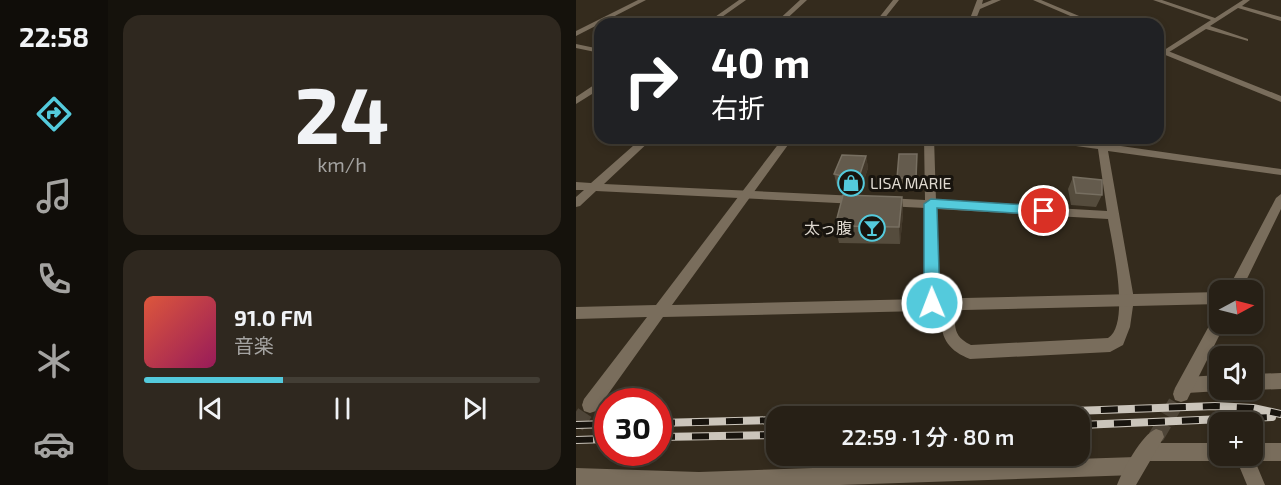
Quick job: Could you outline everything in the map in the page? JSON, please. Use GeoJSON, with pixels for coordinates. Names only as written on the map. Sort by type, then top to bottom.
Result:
{"type":"FeatureCollection","features":[{"type":"Feature","properties":{"kind":"street"},"geometry":{"type":"LineString","coordinates":[[608,18],[643,0]]}},
{"type":"Feature","properties":{"kind":"street"},"geometry":{"type":"LineString","coordinates":[[717,18],[743,0]]}},
{"type":"Feature","properties":{"kind":"street"},"geometry":{"type":"LineString","coordinates":[[784,18],[804,0]]}},
{"type":"Feature","properties":{"kind":"street"},"geometry":{"type":"LineString","coordinates":[[882,18],[896,0]]}},
{"type":"Feature","properties":{"kind":"street"},"geometry":{"type":"LineString","coordinates":[[973,18],[980,0]]}},
{"type":"Feature","properties":{"kind":"street"},"geometry":{"type":"LineString","coordinates":[[976,8],[998,0]]}},
{"type":"Feature","properties":{"kind":"street"},"geometry":{"type":"LineString","coordinates":[[1036,0],[1080,18]]}},
{"type":"Feature","properties":{"kind":"street"},"geometry":{"type":"LineString","coordinates":[[1156,0],[1216,20]]}},
{"type":"Feature","properties":{"kind":"street"},"geometry":{"type":"LineString","coordinates":[[1235,0],[1281,19]]}},
{"type":"Feature","properties":{"kind":"street"},"geometry":{"type":"LineString","coordinates":[[1164,51],[1244,3]]}},
{"type":"Feature","properties":{"kind":"street"},"geometry":{"type":"LineString","coordinates":[[576,34],[594,25]]}},
{"type":"Feature","properties":{"kind":"street"},"geometry":{"type":"LineString","coordinates":[[1205,27],[1246,40]]}},
{"type":"Feature","properties":{"kind":"street"},"geometry":{"type":"LineString","coordinates":[[576,46],[594,50]]}},
{"type":"Feature","properties":{"kind":"street"},"geometry":{"type":"LineString","coordinates":[[1164,54],[1281,99]]}},
{"type":"Feature","properties":{"kind":"street"},"geometry":{"type":"LineString","coordinates":[[576,101],[594,89]]}},
{"type":"Feature","properties":{"kind":"street"},"geometry":{"type":"LineString","coordinates":[[576,203],[641,144]]}},
{"type":"Feature","properties":{"kind":"street"},"geometry":{"type":"LineString","coordinates":[[591,405],[661,312],[743,195],[783,144]]}},
{"type":"Feature","properties":{"kind":"street"},"geometry":{"type":"LineString","coordinates":[[929,144],[932,303]]}},
{"type":"Feature","properties":{"kind":"street"},"geometry":{"type":"LineString","coordinates":[[947,303],[949,336],[956,346],[970,352],[1110,345],[1118,340],[1123,327],[1127,299],[1102,144]]}},
{"type":"Feature","properties":{"kind":"street"},"geometry":{"type":"LineString","coordinates":[[1114,144],[1281,172]]}},
{"type":"Feature","properties":{"kind":"street"},"geometry":{"type":"LineString","coordinates":[[576,186],[1113,215]]}},
{"type":"Feature","properties":{"kind":"street"},"geometry":{"type":"LineString","coordinates":[[1240,280],[1281,198]]}},
{"type":"Feature","properties":{"kind":"street"},"geometry":{"type":"LineString","coordinates":[[576,313],[1209,298]]}},
{"type":"Feature","properties":{"kind":"street"},"geometry":{"type":"LineString","coordinates":[[1209,385],[1184,390],[1212,334]]}},
{"type":"Feature","properties":{"kind":"street"},"geometry":{"type":"LineString","coordinates":[[1263,382],[1281,381]]}},
{"type":"Feature","properties":{"kind":"street"},"geometry":{"type":"LineString","coordinates":[[1126,485],[1156,437]]}},
{"type":"Feature","properties":{"kind":"street"},"geometry":{"type":"LineString","coordinates":[[1263,452],[1281,452]]}},
{"type":"Feature","properties":{"kind":"street"},"geometry":{"type":"LineString","coordinates":[[576,477],[699,481],[1141,459],[1209,453]]}},
{"type":"Feature","properties":{"kind":"street"},"geometry":{"type":"LineString","coordinates":[[1248,466],[1256,485]]}},
{"type":"Feature","properties":{"kind":"building"},"geometry":{"type":"Polygon","coordinates":[[[899,154],[917,154],[916,178],[897,178],[899,154]]]}},
{"type":"Feature","properties":{"kind":"building"},"geometry":{"type":"Polygon","coordinates":[[[842,155],[866,156],[858,180],[834,174],[842,155]]]}},
{"type":"Feature","properties":{"kind":"building"},"geometry":{"type":"Polygon","coordinates":[[[1073,177],[1102,180],[1102,195],[1076,193],[1073,177]]]}},
{"type":"Feature","properties":{"kind":"building"},"geometry":{"type":"Polygon","coordinates":[[[843,195],[902,197],[899,227],[835,226],[843,195]]]}},
{"type":"Feature","properties":{"kind":"tunnel"},"geometry":{"type":"LineString","coordinates":[[1156,437],[1181,394]]}},
{"type":"Feature","properties":{"kind":"tunnel"},"geometry":{"type":"LineString","coordinates":[[576,426],[590,405]]}},
{"type":"Feature","properties":{"kind":"railway"},"geometry":{"type":"LineString","coordinates":[[1090,410],[1215,406],[1253,408],[1281,414]]}},
{"type":"Feature","properties":{"kind":"railway"},"geometry":{"type":"LineString","coordinates":[[1090,425],[1272,417]]}},
{"type":"Feature","properties":{"kind":"railway"},"geometry":{"type":"LineString","coordinates":[[672,423],[766,420]]}},
{"type":"Feature","properties":{"kind":"railway"},"geometry":{"type":"LineString","coordinates":[[576,425],[594,424]]}},
{"type":"Feature","properties":{"kind":"railway"},"geometry":{"type":"LineString","coordinates":[[672,437],[766,435]]}},
{"type":"Feature","properties":{"kind":"railway"},"geometry":{"type":"LineString","coordinates":[[576,440],[594,439]]}},
{"type":"Feature","properties":{"kind":"place","name":"LISA MARIE"},"geometry":{"type":"Point","coordinates":[851,183]}},
{"type":"Feature","properties":{"kind":"place","name":"太っ腹"},"geometry":{"type":"Point","coordinates":[872,228]}},
{"type":"Feature","properties":{"kind":"route"},"geometry":{"type":"LineString","coordinates":[[932,303],[931,204],[1044,211]]}}]}
